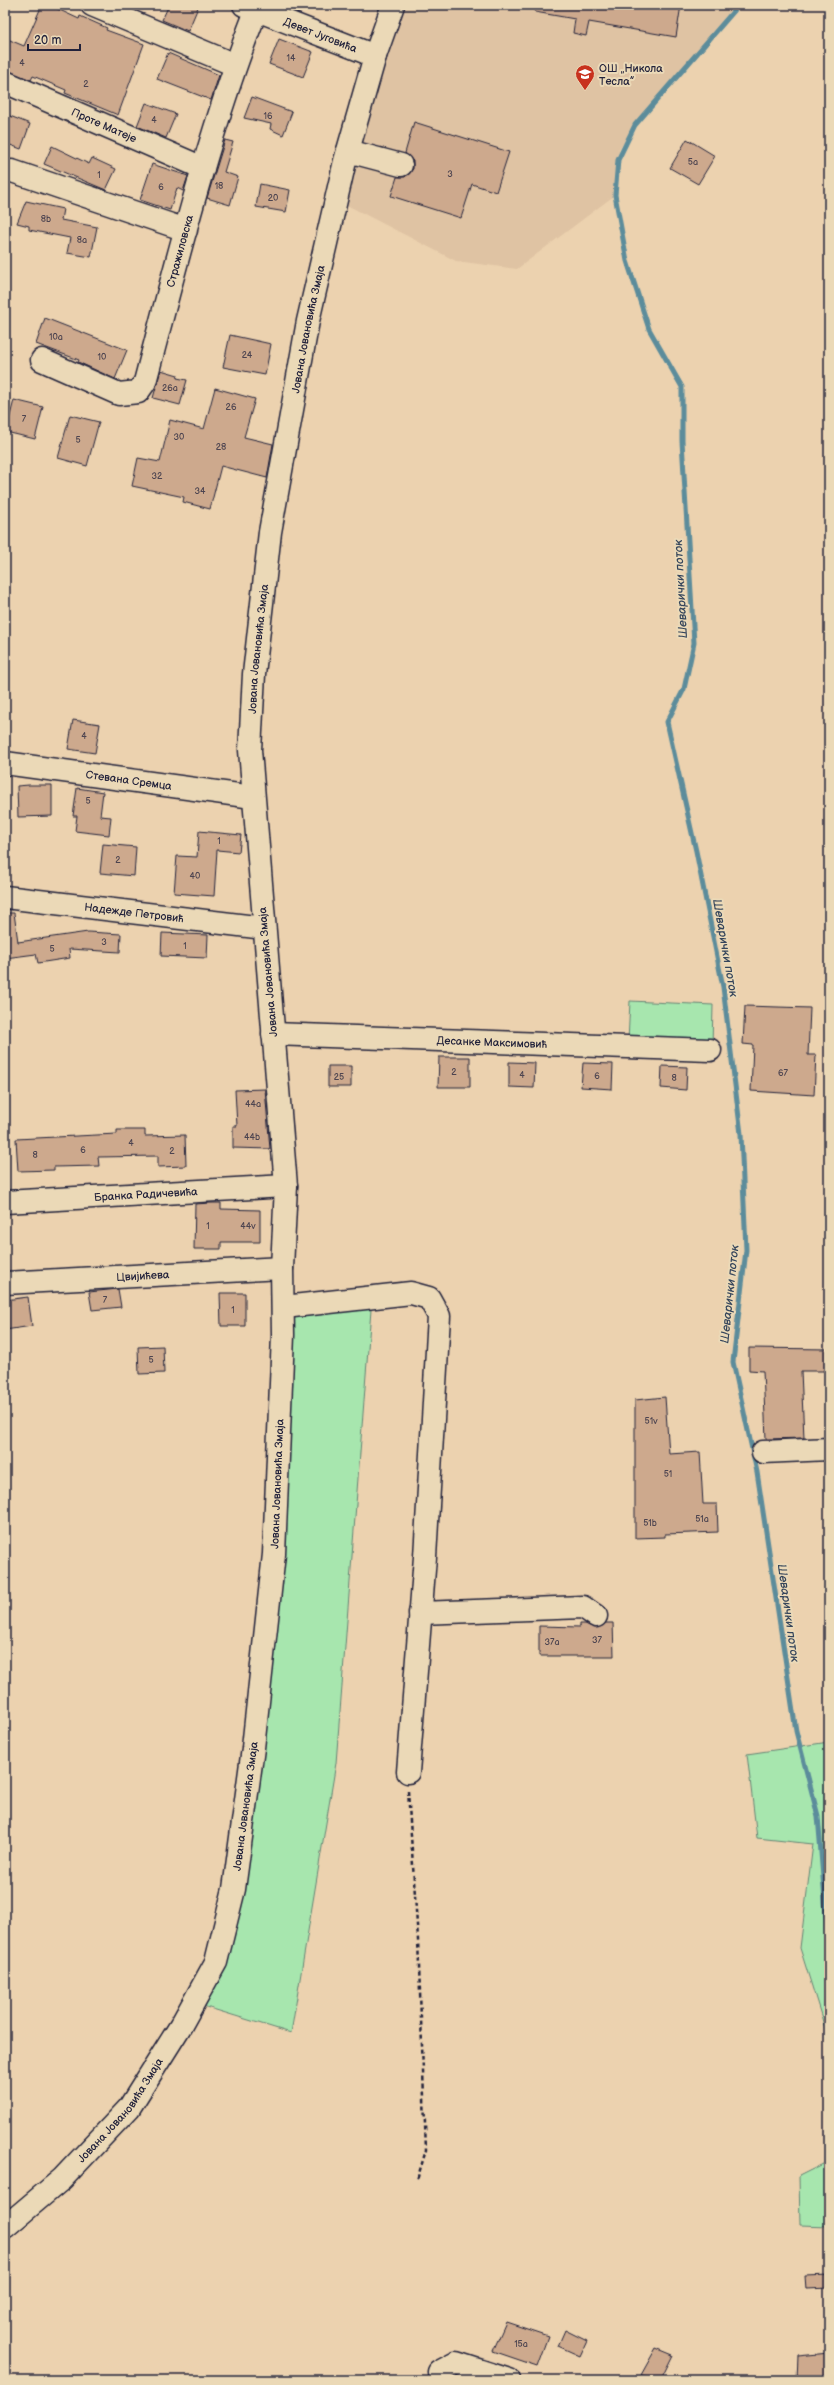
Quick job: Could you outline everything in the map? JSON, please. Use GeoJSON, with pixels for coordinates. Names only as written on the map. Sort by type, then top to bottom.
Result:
{"type":"FeatureCollection","features":[{"type":"Feature","properties":{"kind":"street"},"geometry":{"type":"LineString","coordinates":[[92,5],[235,65]]}},
{"type":"Feature","properties":{"kind":"street","name":"Јована Јовановића Змаја"},"geometry":{"type":"LineString","coordinates":[[5,2227],[62,2179],[129,2108],[180,2027],[216,1962],[234,1889],[253,1748],[271,1577],[284,1306],[282,1268],[286,1186],[253,797],[250,720],[270,532],[308,321],[348,151],[375,56],[393,5]]}},
{"type":"Feature","properties":{"kind":"street","name":"Стражиловска"},"geometry":{"type":"LineString","coordinates":[[42,360],[118,394],[138,392],[145,382],[203,168],[235,65],[250,8]]}},
{"type":"Feature","properties":{"kind":"street","name":"Девет Југовића"},"geometry":{"type":"LineString","coordinates":[[250,8],[375,56]]}},
{"type":"Feature","properties":{"kind":"street","name":"Проте Матеје"},"geometry":{"type":"LineString","coordinates":[[5,82],[203,168]]}},
{"type":"Feature","properties":{"kind":"street"},"geometry":{"type":"LineString","coordinates":[[348,151],[401,165]]}},
{"type":"Feature","properties":{"kind":"street"},"geometry":{"type":"LineString","coordinates":[[12,171],[186,230]]}},
{"type":"Feature","properties":{"kind":"street","name":"Стевана Сремца"},"geometry":{"type":"LineString","coordinates":[[5,763],[253,797]]}},
{"type":"Feature","properties":{"kind":"street","name":"Надежде Петровић"},"geometry":{"type":"LineString","coordinates":[[5,897],[264,928]]}},
{"type":"Feature","properties":{"kind":"street","name":"Десанке Максимовић"},"geometry":{"type":"LineString","coordinates":[[273,1034],[710,1050]]}},
{"type":"Feature","properties":{"kind":"street","name":"Бранка Радичевића"},"geometry":{"type":"LineString","coordinates":[[5,1202],[286,1186]]}},
{"type":"Feature","properties":{"kind":"street","name":"Цвијићева"},"geometry":{"type":"LineString","coordinates":[[5,1283],[282,1268]]}},
{"type":"Feature","properties":{"kind":"street"},"geometry":{"type":"LineString","coordinates":[[284,1306],[411,1293],[429,1298],[437,1308],[439,1316],[408,1772]]}},
{"type":"Feature","properties":{"kind":"street"},"geometry":{"type":"LineString","coordinates":[[763,1452],[829,1449]]}},
{"type":"Feature","properties":{"kind":"street"},"geometry":{"type":"LineString","coordinates":[[420,1613],[583,1607],[596,1616]]}},
{"type":"Feature","properties":{"kind":"street"},"geometry":{"type":"LineString","coordinates":[[439,2372],[456,2363],[509,2380]]}},
{"type":"Feature","properties":{"kind":"path"},"geometry":{"type":"LineString","coordinates":[[408,1772],[418,1940],[426,2150],[417,2180]]}},
{"type":"Feature","properties":{"kind":"shaded area"},"geometry":{"type":"Polygon","coordinates":[[[393,5],[739,5],[635,125],[619,150],[615,195],[517,269],[456,261],[335,199],[393,5]]]}},
{"type":"Feature","properties":{"kind":"green space"},"geometry":{"type":"Polygon","coordinates":[[[630,1001],[713,1005],[712,1046],[628,1042],[630,1001]]]}},
{"type":"Feature","properties":{"kind":"green space"},"geometry":{"type":"Polygon","coordinates":[[[372,1297],[336,1763],[291,2033],[193,2003],[234,1889],[284,1307],[372,1297]]]}},
{"type":"Feature","properties":{"kind":"green space"},"geometry":{"type":"Polygon","coordinates":[[[829,1742],[829,2041],[800,1948],[813,1844],[757,1838],[747,1754],[829,1742]]]}},
{"type":"Feature","properties":{"kind":"green space"},"geometry":{"type":"Polygon","coordinates":[[[829,2161],[829,2226],[800,2225],[799,2176],[829,2161]]]}},
{"type":"Feature","properties":{"kind":"building"},"geometry":{"type":"Polygon","coordinates":[[[42,5],[49,5],[79,19],[80,16],[107,28],[106,30],[144,44],[118,115],[65,93],[66,90],[33,76],[31,80],[5,70],[5,38],[24,46],[42,5]]]}},
{"type":"Feature","properties":{"kind":"building"},"geometry":{"type":"Polygon","coordinates":[[[169,5],[199,5],[188,31],[162,20],[169,5]]]}},
{"type":"Feature","properties":{"kind":"building"},"geometry":{"type":"Polygon","coordinates":[[[535,5],[681,5],[676,37],[589,22],[586,36],[573,33],[575,19],[535,12],[535,5]]]}},
{"type":"Feature","properties":{"kind":"building"},"geometry":{"type":"Polygon","coordinates":[[[279,39],[313,52],[303,77],[269,64],[279,39]]]}},
{"type":"Feature","properties":{"kind":"building"},"geometry":{"type":"Polygon","coordinates":[[[168,53],[219,75],[211,100],[157,79],[168,53]]]}},
{"type":"Feature","properties":{"kind":"building"},"geometry":{"type":"Polygon","coordinates":[[[252,97],[292,112],[283,135],[270,129],[271,124],[244,118],[252,97]]]}},
{"type":"Feature","properties":{"kind":"building"},"geometry":{"type":"Polygon","coordinates":[[[146,103],[176,114],[166,138],[137,126],[146,103]]]}},
{"type":"Feature","properties":{"kind":"building"},"geometry":{"type":"Polygon","coordinates":[[[5,114],[30,124],[21,149],[5,143],[5,114]]]}},
{"type":"Feature","properties":{"kind":"building"},"geometry":{"type":"Polygon","coordinates":[[[414,122],[509,152],[496,192],[472,184],[461,218],[391,196],[397,177],[405,177],[413,169],[413,161],[405,153],[414,122]]]}},
{"type":"Feature","properties":{"kind":"building"},"geometry":{"type":"Polygon","coordinates":[[[687,139],[715,156],[698,184],[670,168],[687,139]]]}},
{"type":"Feature","properties":{"kind":"building"},"geometry":{"type":"Polygon","coordinates":[[[225,140],[233,142],[224,172],[238,177],[230,205],[207,198],[225,140]]]}},
{"type":"Feature","properties":{"kind":"building"},"geometry":{"type":"Polygon","coordinates":[[[52,146],[89,164],[92,158],[116,169],[106,190],[44,164],[52,146]]]}},
{"type":"Feature","properties":{"kind":"building"},"geometry":{"type":"Polygon","coordinates":[[[152,164],[188,176],[183,191],[177,188],[170,210],[140,200],[152,164]]]}},
{"type":"Feature","properties":{"kind":"building"},"geometry":{"type":"Polygon","coordinates":[[[260,184],[290,190],[286,212],[256,207],[260,184]]]}},
{"type":"Feature","properties":{"kind":"building"},"geometry":{"type":"Polygon","coordinates":[[[26,201],[63,209],[61,220],[97,227],[91,257],[67,253],[70,238],[29,230],[29,226],[17,223],[26,201]]]}},
{"type":"Feature","properties":{"kind":"building"},"geometry":{"type":"Polygon","coordinates":[[[45,318],[127,350],[115,379],[78,362],[79,360],[36,344],[45,318]]]}},
{"type":"Feature","properties":{"kind":"building"},"geometry":{"type":"Polygon","coordinates":[[[230,335],[271,344],[265,375],[223,367],[230,335]]]}},
{"type":"Feature","properties":{"kind":"building"},"geometry":{"type":"Polygon","coordinates":[[[161,370],[178,375],[177,378],[187,380],[180,405],[153,398],[161,370]]]}},
{"type":"Feature","properties":{"kind":"building"},"geometry":{"type":"Polygon","coordinates":[[[215,388],[255,399],[244,437],[273,444],[267,478],[221,466],[210,509],[183,502],[184,497],[132,486],[138,458],[160,462],[170,420],[204,429],[215,388]]]}},
{"type":"Feature","properties":{"kind":"building"},"geometry":{"type":"Polygon","coordinates":[[[14,400],[43,407],[35,439],[6,432],[14,400]]]}},
{"type":"Feature","properties":{"kind":"building"},"geometry":{"type":"Polygon","coordinates":[[[70,415],[99,422],[87,466],[58,458],[70,415]]]}},
{"type":"Feature","properties":{"kind":"building"},"geometry":{"type":"Polygon","coordinates":[[[73,720],[100,724],[95,753],[68,749],[73,720]]]}},
{"type":"Feature","properties":{"kind":"building"},"geometry":{"type":"Polygon","coordinates":[[[52,785],[52,816],[18,817],[17,786],[52,785]]]}},
{"type":"Feature","properties":{"kind":"building"},"geometry":{"type":"Polygon","coordinates":[[[77,788],[103,792],[100,816],[111,817],[109,835],[75,831],[77,816],[73,816],[77,788]]]}},
{"type":"Feature","properties":{"kind":"building"},"geometry":{"type":"Polygon","coordinates":[[[199,831],[241,835],[239,852],[217,850],[214,896],[174,893],[177,856],[197,857],[199,831]]]}},
{"type":"Feature","properties":{"kind":"building"},"geometry":{"type":"Polygon","coordinates":[[[103,844],[136,847],[134,876],[100,873],[103,844]]]}},
{"type":"Feature","properties":{"kind":"building"},"geometry":{"type":"Polygon","coordinates":[[[5,913],[14,913],[18,942],[88,932],[121,934],[120,952],[69,949],[70,958],[38,963],[36,954],[5,958],[5,913]]]}},
{"type":"Feature","properties":{"kind":"building"},"geometry":{"type":"Polygon","coordinates":[[[162,933],[208,935],[207,958],[161,956],[162,933]]]}},
{"type":"Feature","properties":{"kind":"building"},"geometry":{"type":"Polygon","coordinates":[[[745,1006],[810,1008],[808,1055],[816,1055],[814,1095],[751,1091],[753,1045],[743,1044],[745,1006]]]}},
{"type":"Feature","properties":{"kind":"building"},"geometry":{"type":"Polygon","coordinates":[[[439,1057],[470,1057],[470,1087],[438,1087],[439,1057]]]}},
{"type":"Feature","properties":{"kind":"building"},"geometry":{"type":"Polygon","coordinates":[[[509,1062],[535,1063],[534,1088],[509,1087],[509,1062]]]}},
{"type":"Feature","properties":{"kind":"building"},"geometry":{"type":"Polygon","coordinates":[[[583,1063],[613,1064],[612,1089],[581,1087],[583,1063]]]}},
{"type":"Feature","properties":{"kind":"building"},"geometry":{"type":"Polygon","coordinates":[[[328,1066],[351,1066],[351,1087],[328,1087],[328,1066]]]}},
{"type":"Feature","properties":{"kind":"building"},"geometry":{"type":"Polygon","coordinates":[[[662,1066],[687,1067],[686,1090],[661,1088],[662,1066]]]}},
{"type":"Feature","properties":{"kind":"building"},"geometry":{"type":"Polygon","coordinates":[[[265,1089],[270,1149],[233,1148],[233,1126],[237,1126],[235,1090],[265,1089]]]}},
{"type":"Feature","properties":{"kind":"building"},"geometry":{"type":"Polygon","coordinates":[[[117,1130],[145,1130],[145,1136],[185,1135],[186,1166],[158,1167],[158,1156],[98,1157],[99,1166],[54,1167],[54,1170],[18,1171],[16,1139],[117,1134],[117,1130]]]}},
{"type":"Feature","properties":{"kind":"building"},"geometry":{"type":"Polygon","coordinates":[[[221,1203],[221,1209],[260,1210],[260,1242],[221,1242],[221,1249],[194,1249],[195,1204],[221,1203]]]}},
{"type":"Feature","properties":{"kind":"building"},"geometry":{"type":"Polygon","coordinates":[[[118,1289],[121,1307],[92,1310],[89,1292],[118,1289]]]}},
{"type":"Feature","properties":{"kind":"building"},"geometry":{"type":"Polygon","coordinates":[[[220,1293],[245,1293],[245,1326],[221,1326],[220,1293]]]}},
{"type":"Feature","properties":{"kind":"building"},"geometry":{"type":"Polygon","coordinates":[[[28,1297],[32,1326],[5,1330],[5,1300],[28,1297]]]}},
{"type":"Feature","properties":{"kind":"building"},"geometry":{"type":"Polygon","coordinates":[[[163,1346],[164,1373],[139,1374],[138,1347],[163,1346]]]}},
{"type":"Feature","properties":{"kind":"building"},"geometry":{"type":"Polygon","coordinates":[[[749,1348],[829,1349],[829,1371],[801,1371],[804,1438],[766,1439],[763,1371],[749,1370],[749,1348]]]}},
{"type":"Feature","properties":{"kind":"building"},"geometry":{"type":"Polygon","coordinates":[[[665,1397],[669,1454],[700,1452],[703,1504],[717,1504],[718,1532],[665,1534],[665,1537],[635,1538],[635,1400],[665,1397]]]}},
{"type":"Feature","properties":{"kind":"building"},"geometry":{"type":"Polygon","coordinates":[[[606,1623],[613,1623],[614,1656],[539,1656],[539,1626],[580,1627],[580,1624],[585,1624],[595,1628],[606,1623]]]}},
{"type":"Feature","properties":{"kind":"building"},"geometry":{"type":"Polygon","coordinates":[[[829,2275],[829,2288],[807,2289],[806,2276],[829,2275]]]}},
{"type":"Feature","properties":{"kind":"building"},"geometry":{"type":"Polygon","coordinates":[[[506,2322],[548,2336],[537,2366],[493,2351],[506,2322]]]}},
{"type":"Feature","properties":{"kind":"building"},"geometry":{"type":"Polygon","coordinates":[[[565,2330],[587,2341],[580,2356],[558,2346],[565,2330]]]}},
{"type":"Feature","properties":{"kind":"building"},"geometry":{"type":"Polygon","coordinates":[[[656,2348],[673,2355],[661,2379],[641,2375],[656,2348]]]}},
{"type":"Feature","properties":{"kind":"building"},"geometry":{"type":"Polygon","coordinates":[[[829,2353],[829,2378],[797,2380],[798,2356],[829,2353]]]}},
{"type":"Feature","properties":{"kind":"waterway","name":"Шеварички поток"},"geometry":{"type":"LineString","coordinates":[[739,5],[635,125],[618,160],[615,195],[627,261],[649,329],[682,387],[682,441],[694,643],[684,689],[667,722],[696,851],[723,987],[741,1134],[746,1250],[733,1362],[757,1472],[796,1731],[818,1816],[829,1950]]}},
{"type":"Feature","properties":{"kind":"place","name":"ОШ „Никола Тесла”"},"geometry":{"type":"Point","coordinates":[585,91]}}]}
